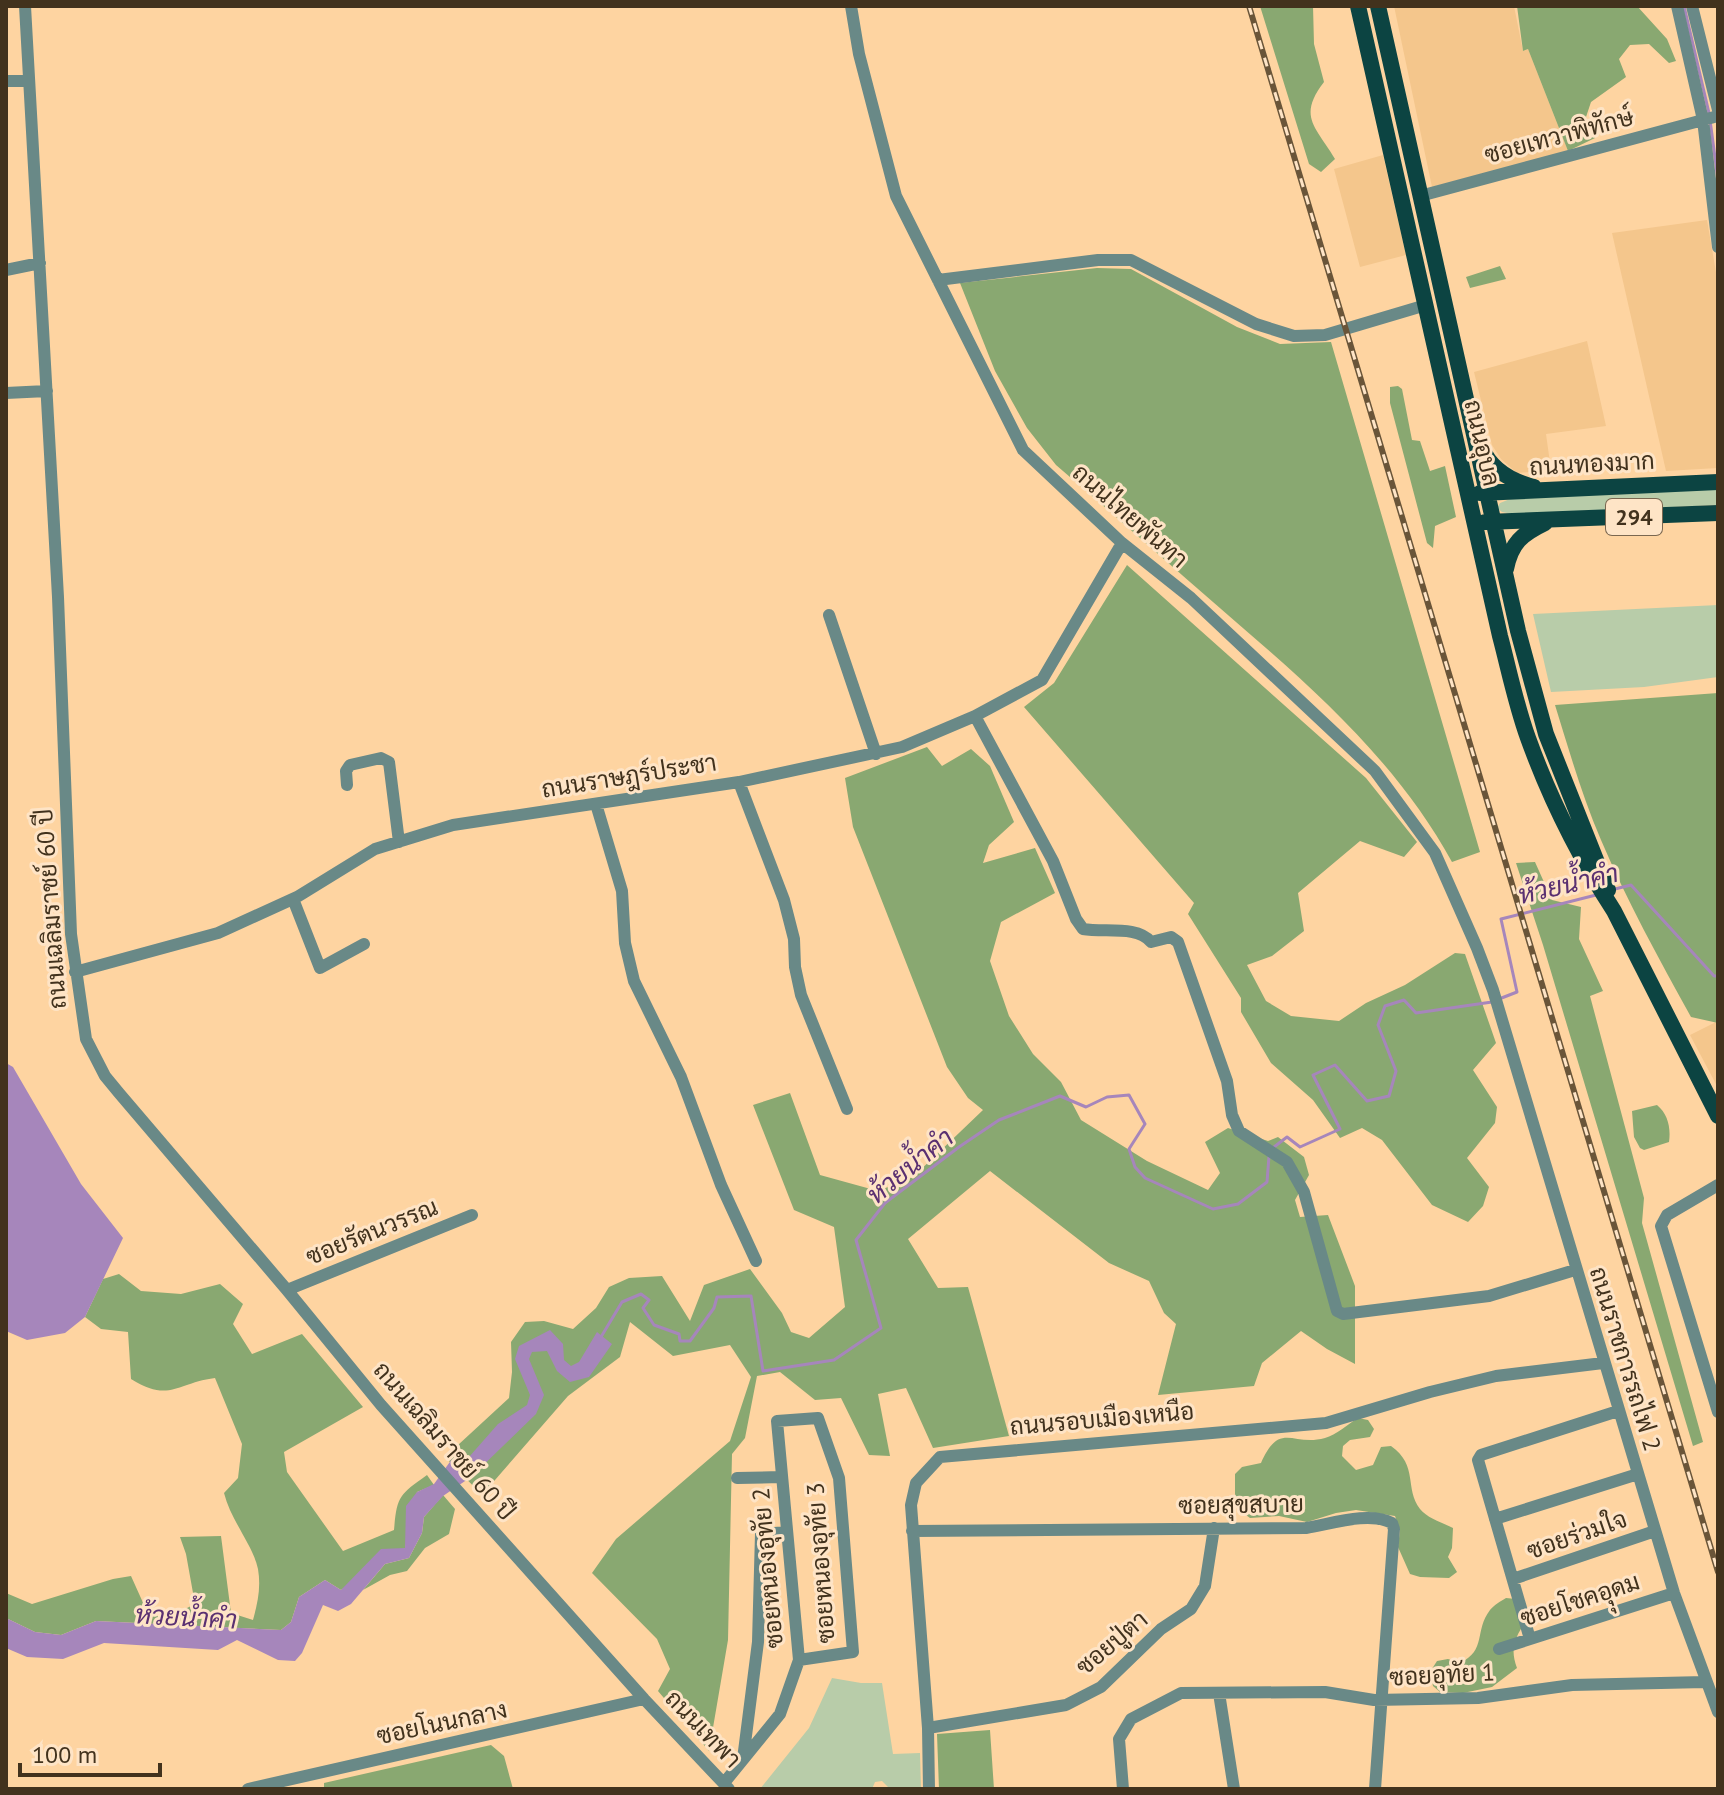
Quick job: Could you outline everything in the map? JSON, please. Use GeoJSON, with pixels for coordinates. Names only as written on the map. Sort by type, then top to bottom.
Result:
{"type":"FeatureCollection","features":[{"type":"Feature","properties":{"kind":"main road","name":"ถนนอุบล"},"geometry":{"type":"LineString","coordinates":[[1358,6],[1500,636],[1527,737],[1559,815],[1599,878]]}},
{"type":"Feature","properties":{"kind":"main road","name":"ถนนอุบล"},"geometry":{"type":"LineString","coordinates":[[1378,6],[1518,631],[1546,734],[1599,878]]}},
{"type":"Feature","properties":{"kind":"main road"},"geometry":{"type":"LineString","coordinates":[[1396,172],[1414,168]]}},
{"type":"Feature","properties":{"kind":"main road"},"geometry":{"type":"LineString","coordinates":[[1472,424],[1485,457],[1502,475],[1551,491]]}},
{"type":"Feature","properties":{"kind":"main road","name":"ถนนทองมาก"},"geometry":{"type":"LineString","coordinates":[[1469,494],[1718,482]]}},
{"type":"Feature","properties":{"kind":"main road","name":"294"},"geometry":{"type":"LineString","coordinates":[[1475,522],[1718,513]]}},
{"type":"Feature","properties":{"kind":"main road"},"geometry":{"type":"LineString","coordinates":[[1505,572],[1513,544],[1528,531],[1550,521]]}},
{"type":"Feature","properties":{"kind":"main road"},"geometry":{"type":"LineString","coordinates":[[1599,878],[1718,1116]]}},
{"type":"Feature","properties":{"kind":"street","name":"ถนนเฉลิมราชย์ 60 ปี"},"geometry":{"type":"LineString","coordinates":[[25,6],[58,597],[66,843],[75,972],[86,1039],[105,1076],[381,1405],[644,1699]]}},
{"type":"Feature","properties":{"kind":"street","name":"ถนนไทยพันทา"},"geometry":{"type":"LineString","coordinates":[[851,6],[859,54],[896,196],[1023,450],[1122,543],[1191,598],[1375,771],[1435,853],[1477,948],[1501,1015]]}},
{"type":"Feature","properties":{"kind":"street"},"geometry":{"type":"LineString","coordinates":[[1677,6],[1712,116]]}},
{"type":"Feature","properties":{"kind":"street"},"geometry":{"type":"LineString","coordinates":[[1692,6],[1712,116],[1718,247]]}},
{"type":"Feature","properties":{"kind":"street"},"geometry":{"type":"LineString","coordinates":[[6,81],[29,81]]}},
{"type":"Feature","properties":{"kind":"street","name":"ซอยเทวาพิทักษ์"},"geometry":{"type":"LineString","coordinates":[[1420,196],[1712,116]]}},
{"type":"Feature","properties":{"kind":"street"},"geometry":{"type":"LineString","coordinates":[[938,280],[1098,260],[1131,260],[1256,324],[1294,336],[1325,335],[1426,305]]}},
{"type":"Feature","properties":{"kind":"street"},"geometry":{"type":"LineString","coordinates":[[6,270],[40,263]]}},
{"type":"Feature","properties":{"kind":"street"},"geometry":{"type":"LineString","coordinates":[[6,393],[47,391]]}},
{"type":"Feature","properties":{"kind":"street","name":"ถนนราษฎร์ประชา"},"geometry":{"type":"LineString","coordinates":[[75,972],[218,933],[293,899],[375,849],[453,825],[739,782],[902,747],[975,716],[1042,680],[1122,543]]}},
{"type":"Feature","properties":{"kind":"street"},"geometry":{"type":"LineString","coordinates":[[829,615],[876,754]]}},
{"type":"Feature","properties":{"kind":"street"},"geometry":{"type":"LineString","coordinates":[[975,716],[1053,861],[1083,929],[1144,933],[1151,942],[1171,937],[1178,942],[1227,1081],[1232,1115],[1239,1131],[1287,1162],[1304,1192],[1337,1311],[1343,1314],[1489,1296],[1575,1270]]}},
{"type":"Feature","properties":{"kind":"street"},"geometry":{"type":"LineString","coordinates":[[347,785],[346,771],[350,765],[381,758],[389,762],[399,842]]}},
{"type":"Feature","properties":{"kind":"street"},"geometry":{"type":"LineString","coordinates":[[739,782],[784,900],[794,939],[795,967],[801,995],[847,1109]]}},
{"type":"Feature","properties":{"kind":"street"},"geometry":{"type":"LineString","coordinates":[[596,804],[622,891],[625,943],[634,981],[681,1077],[721,1185],[756,1261]]}},
{"type":"Feature","properties":{"kind":"street"},"geometry":{"type":"LineString","coordinates":[[293,899],[320,968],[364,944]]}},
{"type":"Feature","properties":{"kind":"street","name":"ถนนราชการรถไฟ 2"},"geometry":{"type":"LineString","coordinates":[[1501,1015],[1674,1593],[1718,1712]]}},
{"type":"Feature","properties":{"kind":"street"},"geometry":{"type":"LineString","coordinates":[[1718,1185],[1662,1220],[1662,1233],[1718,1412]]}},
{"type":"Feature","properties":{"kind":"street","name":"ซอยรัตนวรรณ"},"geometry":{"type":"LineString","coordinates":[[287,1290],[472,1215]]}},
{"type":"Feature","properties":{"kind":"street","name":"ถนนรอบเมืองเหนือ"},"geometry":{"type":"LineString","coordinates":[[929,1789],[928,1728],[911,1505],[916,1483],[940,1457],[1326,1423],[1496,1376],[1603,1363]]}},
{"type":"Feature","properties":{"kind":"street"},"geometry":{"type":"LineString","coordinates":[[1530,1639],[1478,1460],[1481,1455],[1618,1411]]}},
{"type":"Feature","properties":{"kind":"street","name":"ซอยหนองอุทัย 3"},"geometry":{"type":"LineString","coordinates":[[777,1421],[818,1418],[839,1478],[853,1652],[799,1660]]}},
{"type":"Feature","properties":{"kind":"street","name":"ซอยหนองอุทัย 2"},"geometry":{"type":"LineString","coordinates":[[726,1786],[743,1759],[780,1714],[799,1660],[777,1421]]}},
{"type":"Feature","properties":{"kind":"street"},"geometry":{"type":"LineString","coordinates":[[1495,1519],[1638,1474]]}},
{"type":"Feature","properties":{"kind":"street"},"geometry":{"type":"LineString","coordinates":[[737,1478],[781,1477]]}},
{"type":"Feature","properties":{"kind":"street","name":"ซอยสุขสบาย"},"geometry":{"type":"LineString","coordinates":[[912,1531],[1306,1528],[1358,1520],[1387,1520],[1394,1529],[1381,1700]]}},
{"type":"Feature","properties":{"kind":"street","name":"ซอยปู่ตา"},"geometry":{"type":"LineString","coordinates":[[928,1728],[1066,1705],[1101,1687],[1161,1629],[1191,1609],[1205,1586],[1214,1528]]}},
{"type":"Feature","properties":{"kind":"street","name":"ซอยร่วมใจ"},"geometry":{"type":"LineString","coordinates":[[1513,1579],[1655,1531]]}},
{"type":"Feature","properties":{"kind":"street"},"geometry":{"type":"LineString","coordinates":[[743,1759],[758,1642],[761,1534],[787,1532]]}},
{"type":"Feature","properties":{"kind":"street","name":"ซอยโชคอุุดม"},"geometry":{"type":"LineString","coordinates":[[1499,1649],[1674,1593]]}},
{"type":"Feature","properties":{"kind":"street","name":"ซอยอุทัย 1"},"geometry":{"type":"LineString","coordinates":[[1123,1789],[1119,1739],[1131,1719],[1181,1693],[1325,1692],[1381,1700],[1478,1698],[1572,1685],[1705,1682]]}},
{"type":"Feature","properties":{"kind":"street"},"geometry":{"type":"LineString","coordinates":[[1219,1693],[1234,1789]]}},
{"type":"Feature","properties":{"kind":"street","name":"ถนนเทพา"},"geometry":{"type":"LineString","coordinates":[[644,1699],[726,1786]]}},
{"type":"Feature","properties":{"kind":"street","name":"ซอยโนนกลาง"},"geometry":{"type":"LineString","coordinates":[[248,1789],[644,1699]]}},
{"type":"Feature","properties":{"kind":"street"},"geometry":{"type":"LineString","coordinates":[[1375,1789],[1381,1700]]}},
{"type":"Feature","properties":{"kind":"shaded area"},"geometry":{"type":"Polygon","coordinates":[[[1394,6],[1514,6],[1523,51],[1528,49],[1568,151],[1432,187],[1394,6]]]}},
{"type":"Feature","properties":{"kind":"shaded area"},"geometry":{"type":"Polygon","coordinates":[[[1383,155],[1406,255],[1360,267],[1334,169],[1383,155]]]}},
{"type":"Feature","properties":{"kind":"shaded area"},"geometry":{"type":"Polygon","coordinates":[[[1707,220],[1718,284],[1718,468],[1666,471],[1612,233],[1707,220]]]}},
{"type":"Feature","properties":{"kind":"shaded area"},"geometry":{"type":"Polygon","coordinates":[[[1587,341],[1606,426],[1546,434],[1551,470],[1517,473],[1501,459],[1492,445],[1474,372],[1587,341]]]}},
{"type":"Feature","properties":{"kind":"shaded area"},"geometry":{"type":"Polygon","coordinates":[[[1718,1021],[1718,1088],[1690,1035],[1718,1021]]]}},
{"type":"Feature","properties":{"kind":"shaded area"},"geometry":{"type":"Polygon","coordinates":[[[6,1063],[13,1067],[81,1184],[123,1238],[85,1317],[65,1333],[27,1340],[6,1331],[6,1063]]]}},
{"type":"Feature","properties":{"kind":"shaded area"},"geometry":{"type":"Polygon","coordinates":[[[550,1330],[563,1344],[564,1360],[571,1366],[579,1362],[597,1332],[612,1344],[589,1377],[570,1382],[557,1371],[547,1351],[532,1352],[529,1359],[544,1395],[536,1414],[471,1477],[443,1496],[424,1517],[422,1533],[409,1558],[385,1564],[351,1604],[338,1611],[323,1605],[302,1653],[295,1661],[278,1660],[237,1640],[218,1650],[104,1643],[63,1659],[27,1657],[6,1648],[6,1618],[35,1632],[61,1635],[96,1621],[281,1630],[291,1622],[299,1597],[325,1580],[341,1590],[381,1549],[405,1548],[406,1506],[417,1492],[434,1484],[452,1459],[469,1457],[498,1424],[527,1405],[530,1395],[515,1359],[519,1346],[550,1330]]]}},
{"type":"Feature","properties":{"kind":"green space"},"geometry":{"type":"Polygon","coordinates":[[[1260,6],[1313,6],[1314,44],[1324,82],[1312,104],[1312,122],[1335,159],[1321,172],[1309,164],[1260,6]]]}},
{"type":"Feature","properties":{"kind":"green space"},"geometry":{"type":"Polygon","coordinates":[[[1517,6],[1637,6],[1667,39],[1676,61],[1669,63],[1649,44],[1630,45],[1619,59],[1626,77],[1591,102],[1586,117],[1595,138],[1568,151],[1528,49],[1523,51],[1517,6]]]}},
{"type":"Feature","properties":{"kind":"green space"},"geometry":{"type":"Polygon","coordinates":[[[1500,266],[1506,279],[1470,288],[1466,277],[1500,266]]]}},
{"type":"Feature","properties":{"kind":"green space"},"geometry":{"type":"Polygon","coordinates":[[[1097,268],[1131,269],[1237,327],[1280,344],[1331,342],[1480,852],[1452,862],[1403,788],[1344,722],[1280,661],[1056,465],[1027,428],[995,371],[960,283],[1097,268]]]}},
{"type":"Feature","properties":{"kind":"green space"},"geometry":{"type":"Polygon","coordinates":[[[1390,387],[1402,389],[1412,440],[1420,441],[1430,471],[1445,466],[1456,517],[1435,526],[1433,548],[1427,543],[1390,403],[1390,387]]]}},
{"type":"Feature","properties":{"kind":"green space"},"geometry":{"type":"Polygon","coordinates":[[[1718,489],[1718,505],[1513,514],[1497,508],[1500,503],[1510,499],[1718,489]]]}},
{"type":"Feature","properties":{"kind":"green space"},"geometry":{"type":"Polygon","coordinates":[[[1127,565],[1366,778],[1417,842],[1404,857],[1360,841],[1298,893],[1304,931],[1272,956],[1247,965],[1266,1001],[1291,1016],[1339,1021],[1455,953],[1465,954],[1496,1043],[1473,1070],[1497,1107],[1495,1123],[1467,1158],[1489,1187],[1483,1206],[1468,1222],[1432,1205],[1382,1140],[1362,1128],[1340,1138],[1313,1100],[1271,1063],[1241,1012],[1241,998],[1188,914],[1194,903],[1024,707],[1054,683],[1127,565]]]}},
{"type":"Feature","properties":{"kind":"green space"},"geometry":{"type":"Polygon","coordinates":[[[1718,605],[1718,677],[1644,687],[1551,692],[1533,614],[1718,605]]]}},
{"type":"Feature","properties":{"kind":"green space"},"geometry":{"type":"Polygon","coordinates":[[[1718,693],[1718,1023],[1691,1017],[1644,930],[1594,823],[1555,705],[1718,693]]]}},
{"type":"Feature","properties":{"kind":"green space"},"geometry":{"type":"Polygon","coordinates":[[[927,747],[942,766],[971,749],[990,766],[1014,822],[989,845],[983,863],[1035,848],[1055,893],[1001,922],[990,961],[1009,1016],[1033,1054],[1061,1082],[1081,1120],[1147,1161],[1208,1190],[1220,1173],[1205,1142],[1228,1128],[1268,1141],[1278,1137],[1304,1157],[1309,1175],[1295,1200],[1300,1217],[1328,1215],[1355,1286],[1355,1364],[1301,1331],[1262,1363],[1254,1386],[1158,1395],[1176,1324],[1164,1313],[1149,1281],[1109,1263],[990,1171],[908,1239],[938,1288],[968,1287],[1009,1436],[933,1448],[906,1388],[878,1394],[890,1456],[869,1455],[841,1398],[815,1400],[780,1372],[757,1376],[745,1438],[732,1454],[728,1640],[709,1751],[658,1691],[670,1669],[657,1639],[592,1573],[616,1539],[730,1441],[751,1377],[730,1345],[673,1356],[630,1322],[620,1357],[568,1396],[482,1495],[445,1457],[509,1398],[511,1342],[525,1322],[544,1321],[573,1329],[596,1308],[609,1287],[629,1278],[662,1276],[690,1321],[704,1285],[750,1269],[782,1313],[791,1332],[809,1338],[845,1307],[834,1227],[794,1210],[753,1105],[790,1093],[820,1175],[878,1191],[913,1177],[983,1110],[968,1098],[947,1067],[853,827],[845,778],[927,747]]]}},
{"type":"Feature","properties":{"kind":"green space"},"geometry":{"type":"Polygon","coordinates":[[[1535,862],[1552,900],[1581,907],[1579,939],[1603,991],[1590,996],[1644,1198],[1642,1223],[1703,1442],[1693,1446],[1516,863],[1535,862]]]}},
{"type":"Feature","properties":{"kind":"green space"},"geometry":{"type":"Polygon","coordinates":[[[1657,1105],[1668,1122],[1669,1142],[1644,1150],[1634,1137],[1632,1111],[1657,1105]]]}},
{"type":"Feature","properties":{"kind":"green space"},"geometry":{"type":"Polygon","coordinates":[[[119,1274],[141,1291],[181,1294],[220,1284],[243,1304],[233,1324],[252,1354],[302,1334],[363,1407],[284,1452],[287,1472],[343,1551],[394,1530],[401,1497],[427,1475],[434,1485],[417,1492],[405,1548],[341,1590],[325,1580],[299,1597],[291,1622],[281,1630],[96,1621],[61,1635],[35,1632],[6,1618],[6,1593],[32,1604],[131,1576],[149,1616],[171,1616],[195,1604],[180,1537],[221,1536],[231,1613],[253,1620],[258,1594],[258,1569],[224,1493],[238,1478],[242,1444],[215,1378],[164,1391],[144,1386],[131,1379],[128,1332],[101,1329],[85,1317],[103,1279],[119,1274]]]}},
{"type":"Feature","properties":{"kind":"green space"},"geometry":{"type":"Polygon","coordinates":[[[1358,1418],[1368,1420],[1374,1429],[1370,1437],[1350,1440],[1343,1446],[1342,1456],[1356,1470],[1373,1465],[1381,1447],[1391,1446],[1400,1454],[1420,1509],[1453,1528],[1452,1548],[1448,1557],[1457,1572],[1449,1578],[1410,1574],[1398,1547],[1400,1530],[1395,1516],[1356,1510],[1307,1522],[1279,1516],[1250,1518],[1242,1512],[1235,1494],[1235,1474],[1242,1467],[1261,1463],[1274,1442],[1281,1439],[1325,1438],[1358,1418]]]}},
{"type":"Feature","properties":{"kind":"green space"},"geometry":{"type":"Polygon","coordinates":[[[443,1495],[455,1509],[449,1534],[425,1548],[407,1571],[390,1575],[363,1590],[385,1564],[409,1558],[422,1533],[424,1517],[443,1495]]]}},
{"type":"Feature","properties":{"kind":"green space"},"geometry":{"type":"Polygon","coordinates":[[[1506,1598],[1516,1599],[1522,1627],[1514,1647],[1517,1668],[1492,1687],[1463,1693],[1440,1692],[1433,1686],[1430,1672],[1437,1661],[1448,1659],[1460,1663],[1468,1658],[1477,1646],[1482,1625],[1490,1610],[1506,1598]]]}},
{"type":"Feature","properties":{"kind":"green space"},"geometry":{"type":"Polygon","coordinates":[[[832,1678],[882,1683],[893,1754],[920,1753],[921,1789],[890,1789],[882,1781],[875,1782],[872,1789],[760,1789],[809,1728],[832,1678]]]}},
{"type":"Feature","properties":{"kind":"green space"},"geometry":{"type":"Polygon","coordinates":[[[990,1730],[994,1789],[939,1789],[937,1734],[990,1730]]]}},
{"type":"Feature","properties":{"kind":"green space"},"geometry":{"type":"Polygon","coordinates":[[[491,1745],[504,1756],[513,1789],[324,1789],[324,1783],[491,1745]]]}},
{"type":"Feature","properties":{"kind":"waterway"},"geometry":{"type":"LineString","coordinates":[[1684,6],[1709,113]]}},
{"type":"Feature","properties":{"kind":"waterway"},"geometry":{"type":"LineString","coordinates":[[1710,120],[1718,180]]}},
{"type":"Feature","properties":{"kind":"waterway","name":"ห้วยน้ำคำ"},"geometry":{"type":"LineString","coordinates":[[1615,889],[1631,885],[1714,976],[1718,976]]}},
{"type":"Feature","properties":{"kind":"waterway","name":"ห้วยน้ำคำ"},"geometry":{"type":"LineString","coordinates":[[1499,999],[1517,992],[1501,919],[1596,895]]}},
{"type":"Feature","properties":{"kind":"waterway","name":"ห้วยน้ำคำ"},"geometry":{"type":"LineString","coordinates":[[1274,1147],[1287,1137],[1300,1147],[1340,1129],[1313,1075],[1335,1065],[1367,1101],[1389,1096],[1396,1071],[1378,1025],[1385,1006],[1404,1000],[1416,1013],[1492,1002]]}},
{"type":"Feature","properties":{"kind":"waterway","name":"ห้วยน้ำคำ"},"geometry":{"type":"LineString","coordinates":[[601,1337],[622,1302],[641,1294],[649,1300],[643,1308],[654,1325],[679,1334],[680,1341],[690,1341],[714,1308],[717,1297],[751,1296],[763,1371],[834,1360],[881,1328],[856,1240],[885,1203],[999,1120],[1060,1096],[1086,1107],[1107,1097],[1129,1095],[1145,1124],[1129,1149],[1135,1167],[1145,1178],[1213,1209],[1238,1204],[1267,1182],[1269,1156]]}},
{"type":"Feature","properties":{"kind":"railway"},"geometry":{"type":"LineString","coordinates":[[1249,6],[1718,1572]]}}]}
